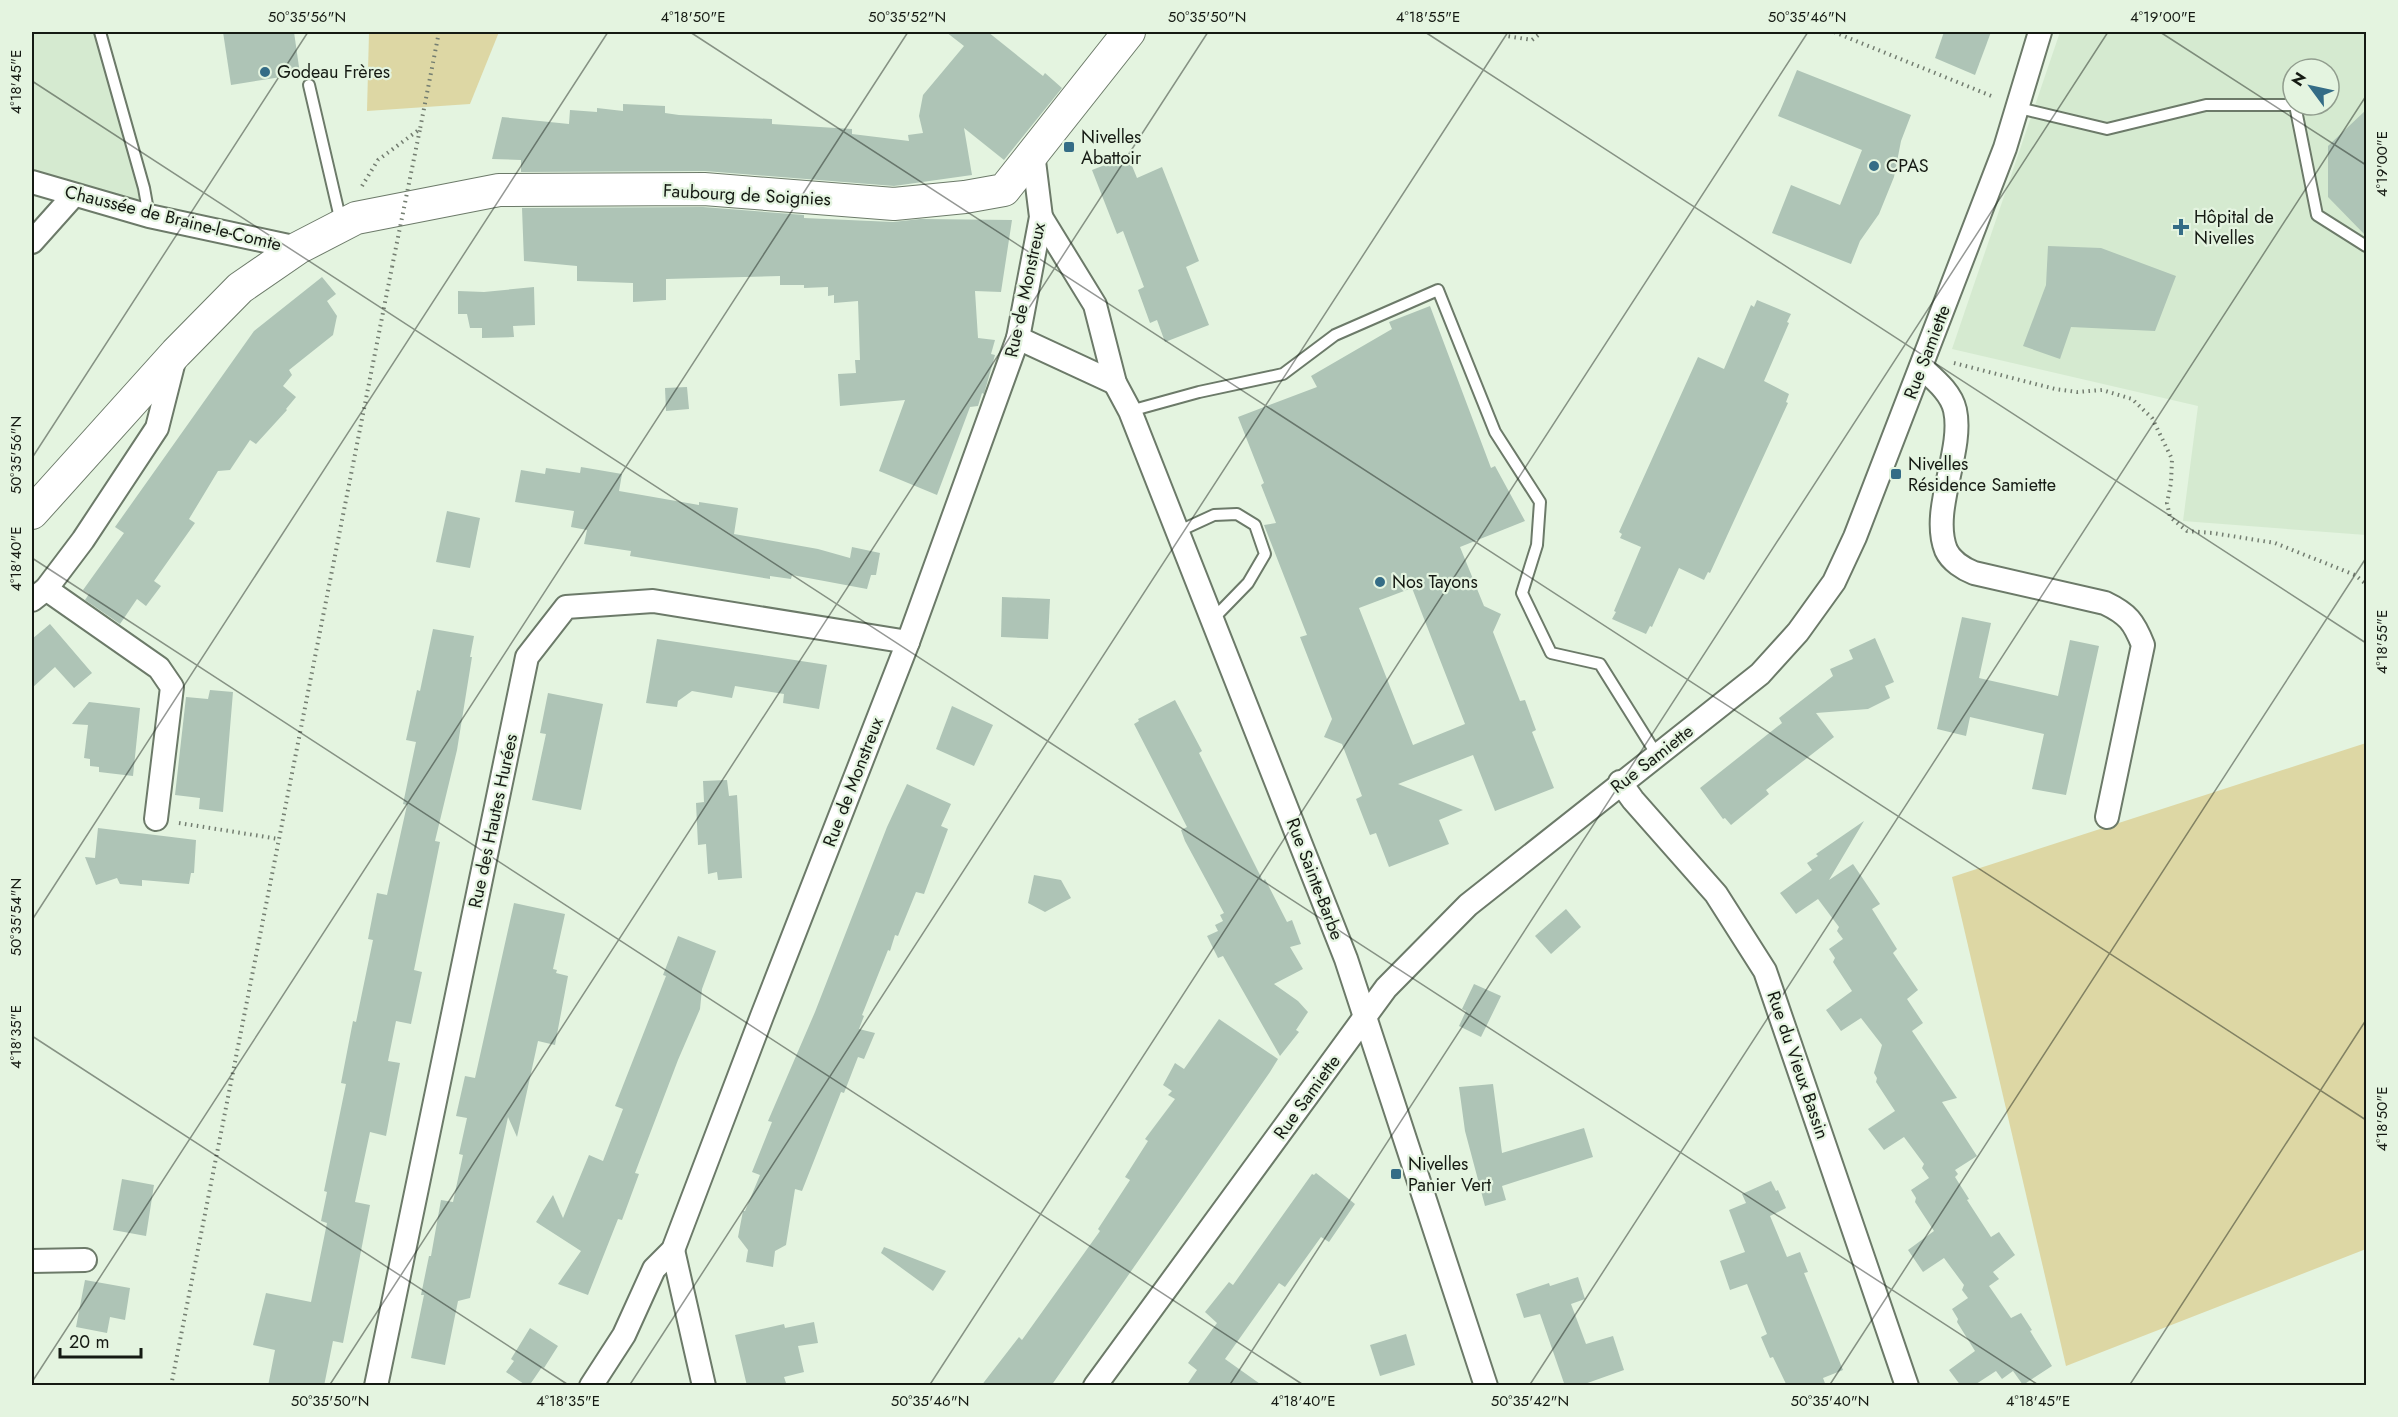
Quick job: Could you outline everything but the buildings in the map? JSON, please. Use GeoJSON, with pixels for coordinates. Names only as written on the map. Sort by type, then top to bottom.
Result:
{"type":"FeatureCollection","features":[{"type":"Feature","properties":{"kind":"street","name":"Faubourg de Soignies"},"geometry":{"type":"LineString","coordinates":[[298,248],[349,222],[499,190],[704,189],[894,204],[1004,190],[1129,32]]}},
{"type":"Feature","properties":{"kind":"street","name":"Rue Samiette"},"geometry":{"type":"LineString","coordinates":[[1095,1386],[1386,988],[1468,905],[1620,782],[1760,674],[1798,632],[1834,582],[1874,493],[2019,108],[2040,32]]}},
{"type":"Feature","properties":{"kind":"street","name":"Rue de Monstreux"},"geometry":{"type":"LineString","coordinates":[[591,1386],[624,1335],[654,1269],[673,1250],[908,642],[1018,338],[1041,218],[1033,153]]}},
{"type":"Feature","properties":{"kind":"street","name":"Chaussée de Braine-le-Comte"},"geometry":{"type":"LineString","coordinates":[[32,182],[149,216],[298,248]]}},
{"type":"Feature","properties":{"kind":"street"},"geometry":{"type":"LineString","coordinates":[[32,243],[74,195]]}},
{"type":"Feature","properties":{"kind":"street","name":"Rue Sainte-Barbe"},"geometry":{"type":"LineString","coordinates":[[1041,218],[1095,304],[1115,382],[1130,411],[1346,959],[1486,1386]]}},
{"type":"Feature","properties":{"kind":"street","name":"Chaussée de Braine-le-Comte"},"geometry":{"type":"LineString","coordinates":[[32,513],[176,353],[240,288],[298,248]]}},
{"type":"Feature","properties":{"kind":"street"},"geometry":{"type":"LineString","coordinates":[[1018,338],[1115,382]]}},
{"type":"Feature","properties":{"kind":"street"},"geometry":{"type":"LineString","coordinates":[[156,819],[172,687],[159,668],[39,594],[83,540],[157,428],[176,353]]}},
{"type":"Feature","properties":{"kind":"street"},"geometry":{"type":"LineString","coordinates":[[1923,362],[1950,396],[1955,410],[1956,428],[1942,528],[1947,552],[1961,567],[1974,573],[2105,603],[2121,610],[2135,624],[2143,645],[2107,817]]}},
{"type":"Feature","properties":{"kind":"street","name":"Rue des Hautes Hurées"},"geometry":{"type":"LineString","coordinates":[[376,1386],[527,657],[566,607],[653,601],[908,642]]}},
{"type":"Feature","properties":{"kind":"street","name":"Rue du Vieux Bassin"},"geometry":{"type":"LineString","coordinates":[[1620,782],[1633,800],[1716,894],[1766,971],[1907,1386]]}},
{"type":"Feature","properties":{"kind":"street"},"geometry":{"type":"LineString","coordinates":[[673,1250],[704,1386]]}},
{"type":"Feature","properties":{"kind":"street"},"geometry":{"type":"LineString","coordinates":[[32,1261],[85,1260]]}},
{"type":"Feature","properties":{"kind":"lane"},"geometry":{"type":"LineString","coordinates":[[100,32],[144,188],[149,216]]}},
{"type":"Feature","properties":{"kind":"lane"},"geometry":{"type":"LineString","coordinates":[[309,85],[349,222]]}},
{"type":"Feature","properties":{"kind":"lane"},"geometry":{"type":"LineString","coordinates":[[2019,108],[2106,129],[2206,105],[2295,105],[2317,215],[2367,246]]}},
{"type":"Feature","properties":{"kind":"lane"},"geometry":{"type":"LineString","coordinates":[[1130,411],[1199,392],[1282,374],[1335,335],[1438,290],[1495,432],[1540,502],[1537,545],[1522,593],[1551,653],[1600,664],[1657,755]]}},
{"type":"Feature","properties":{"kind":"lane"},"geometry":{"type":"LineString","coordinates":[[1177,532],[1214,515],[1237,514],[1255,525],[1265,554],[1248,583],[1213,619]]}},
{"type":"Feature","properties":{"kind":"path"},"geometry":{"type":"LineString","coordinates":[[171,1386],[439,32]]}},
{"type":"Feature","properties":{"kind":"path"},"geometry":{"type":"LineString","coordinates":[[1506,32],[1507,36],[1532,40],[1542,32]]}},
{"type":"Feature","properties":{"kind":"path"},"geometry":{"type":"LineString","coordinates":[[1834,32],[2019,108]]}},
{"type":"Feature","properties":{"kind":"path"},"geometry":{"type":"LineString","coordinates":[[349,222],[359,191],[378,160],[420,129]]}},
{"type":"Feature","properties":{"kind":"path"},"geometry":{"type":"LineString","coordinates":[[1923,362],[2055,389],[2077,392],[2102,390],[2132,399],[2152,418],[2166,442],[2172,459],[2172,483],[2167,502],[2170,517],[2187,531],[2275,543],[2355,575],[2367,584]]}},
{"type":"Feature","properties":{"kind":"path"},"geometry":{"type":"LineString","coordinates":[[156,819],[279,839]]}},
{"type":"Feature","properties":{"kind":"shaded area"},"geometry":{"type":"Polygon","coordinates":[[[32,32],[101,32],[149,216],[32,181],[32,32]]]}},
{"type":"Feature","properties":{"kind":"shaded area"},"geometry":{"type":"Polygon","coordinates":[[[369,32],[499,32],[470,104],[367,111],[369,32]]]}},
{"type":"Feature","properties":{"kind":"shaded area","name":"Hôpital de Nivelles"},"geometry":{"type":"Polygon","coordinates":[[[2060,32],[2366,32],[2366,535],[2183,521],[2198,406],[1952,349],[2060,32]]]}},
{"type":"Feature","properties":{"kind":"shaded area"},"geometry":{"type":"Polygon","coordinates":[[[2366,743],[2366,1249],[2066,1366],[1952,877],[2366,743]]]}},
{"type":"Feature","properties":{"kind":"place","name":"Godeau Frères"},"geometry":{"type":"Point","coordinates":[265,72]}},
{"type":"Feature","properties":{"kind":"place","name":"Nivelles Abattoir"},"geometry":{"type":"Point","coordinates":[1069,147]}},
{"type":"Feature","properties":{"kind":"place","name":"CPAS"},"geometry":{"type":"Point","coordinates":[1874,166]}},
{"type":"Feature","properties":{"kind":"place","name":"Hôpital de Nivelles"},"geometry":{"type":"Point","coordinates":[2181,227]}},
{"type":"Feature","properties":{"kind":"place","name":"Nivelles Résidence Samiette"},"geometry":{"type":"Point","coordinates":[1896,474]}},
{"type":"Feature","properties":{"kind":"place","name":"Nos Tayons"},"geometry":{"type":"Point","coordinates":[1380,582]}},
{"type":"Feature","properties":{"kind":"place","name":"Nivelles Panier Vert"},"geometry":{"type":"Point","coordinates":[1396,1174]}}]}
